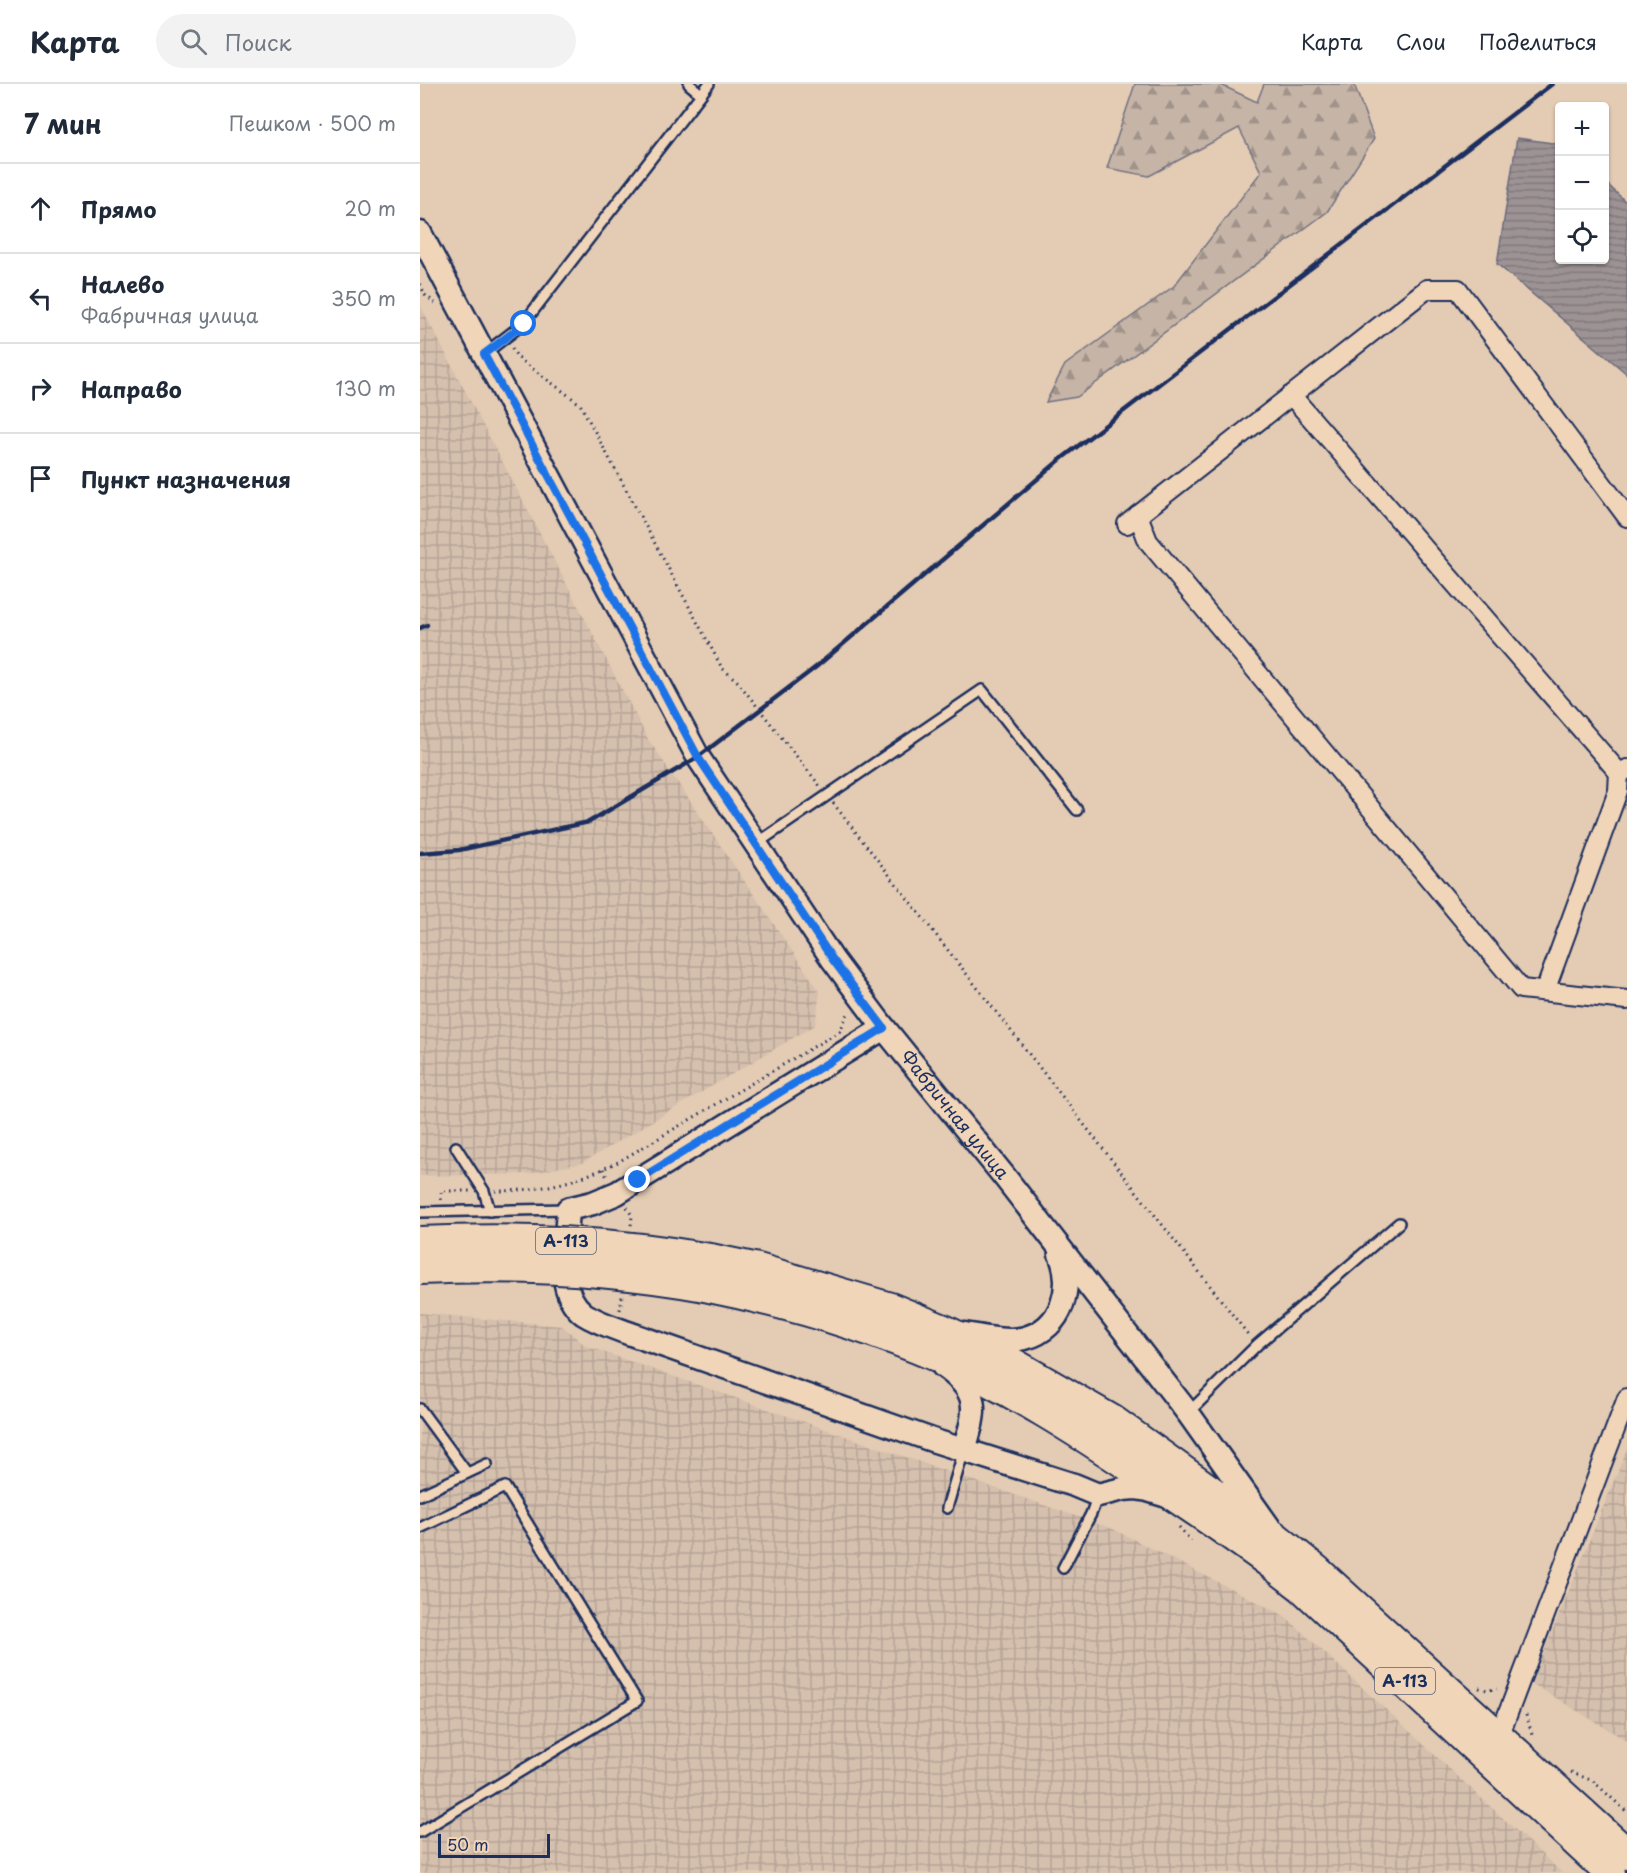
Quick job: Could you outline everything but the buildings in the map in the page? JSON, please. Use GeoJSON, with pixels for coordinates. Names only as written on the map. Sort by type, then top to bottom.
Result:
{"type":"FeatureCollection","features":[{"type":"Feature","properties":{"kind":"highway","name":"А-113"},"geometry":{"type":"LineString","coordinates":[[420,1242],[487,1239],[581,1242],[649,1248],[708,1272],[752,1295],[862,1328],[921,1350],[1001,1388],[1098,1444],[1302,1587],[1610,1873]]}},
{"type":"Feature","properties":{"kind":"highway","name":"А-113"},"geometry":{"type":"LineString","coordinates":[[420,1269],[476,1266],[567,1268],[645,1275],[758,1269],[890,1308],[946,1331],[1014,1364],[1113,1421],[1275,1537],[1317,1571],[1627,1854]]}},
{"type":"Feature","properties":{"kind":"street","name":"Фабричная улица"},"geometry":{"type":"LineString","coordinates":[[420,233],[698,757],[833,960],[884,1028],[1053,1239],[1188,1413],[1275,1537]]}},
{"type":"Feature","properties":{"kind":"street"},"geometry":{"type":"LineString","coordinates":[[1627,517],[1458,289],[1426,289],[1132,520],[1521,989],[1627,1000]]}},
{"type":"Feature","properties":{"kind":"street"},"geometry":{"type":"LineString","coordinates":[[1291,395],[1623,770],[1618,791],[1545,991]]}},
{"type":"Feature","properties":{"kind":"street"},"geometry":{"type":"LineString","coordinates":[[884,1028],[617,1192],[592,1203],[568,1209],[564,1274],[569,1296],[576,1306],[594,1320],[964,1450],[1074,1485],[1098,1495],[1123,1488],[1142,1489],[1186,1504]]}},
{"type":"Feature","properties":{"kind":"street"},"geometry":{"type":"LineString","coordinates":[[946,1331],[1006,1339],[1025,1338],[1038,1332],[1050,1322],[1060,1311],[1067,1280],[1064,1264],[1053,1239]]}},
{"type":"Feature","properties":{"kind":"street"},"geometry":{"type":"LineString","coordinates":[[921,1350],[947,1369],[970,1392],[974,1401],[974,1412],[964,1450]]}},
{"type":"Feature","properties":{"kind":"street"},"geometry":{"type":"LineString","coordinates":[[1499,1737],[1627,1398]]}},
{"type":"Feature","properties":{"kind":"lane"},"geometry":{"type":"LineString","coordinates":[[689,84],[701,94]]}},
{"type":"Feature","properties":{"kind":"lane"},"geometry":{"type":"LineString","coordinates":[[484,354],[524,324],[709,84]]}},
{"type":"Feature","properties":{"kind":"lane"},"geometry":{"type":"LineString","coordinates":[[756,844],[982,690],[1077,810]]}},
{"type":"Feature","properties":{"kind":"lane"},"geometry":{"type":"LineString","coordinates":[[456,1148],[484,1191],[490,1211]]}},
{"type":"Feature","properties":{"kind":"lane"},"geometry":{"type":"LineString","coordinates":[[420,1212],[568,1209]]}},
{"type":"Feature","properties":{"kind":"lane"},"geometry":{"type":"LineString","coordinates":[[1188,1413],[1257,1345],[1399,1224]]}},
{"type":"Feature","properties":{"kind":"lane"},"geometry":{"type":"LineString","coordinates":[[420,1409],[467,1473]]}},
{"type":"Feature","properties":{"kind":"lane"},"geometry":{"type":"LineString","coordinates":[[947,1508],[964,1450]]}},
{"type":"Feature","properties":{"kind":"lane"},"geometry":{"type":"LineString","coordinates":[[420,1495],[487,1464]]}},
{"type":"Feature","properties":{"kind":"lane"},"geometry":{"type":"LineString","coordinates":[[420,1528],[504,1487],[637,1701],[420,1832]]}},
{"type":"Feature","properties":{"kind":"lane"},"geometry":{"type":"LineString","coordinates":[[1063,1568],[1091,1514],[1098,1495]]}},
{"type":"Feature","properties":{"kind":"path"},"geometry":{"type":"LineString","coordinates":[[506,338],[517,357],[580,404],[722,668],[737,681],[1257,1345]]}},
{"type":"Feature","properties":{"kind":"path"},"geometry":{"type":"LineString","coordinates":[[442,1211],[441,1191],[523,1191],[587,1177],[618,1162],[840,1031],[849,1014],[849,1004],[842,987],[850,982]]}},
{"type":"Feature","properties":{"kind":"path"},"geometry":{"type":"LineString","coordinates":[[1526,1704],[1526,1715],[1536,1743]]}},
{"type":"Feature","properties":{"kind":"path"},"geometry":{"type":"LineString","coordinates":[[1571,1772],[1593,1781],[1627,1812]]}},
{"type":"Feature","properties":{"kind":"shaded area"},"geometry":{"type":"Polygon","coordinates":[[[1517,138],[1555,143],[1555,264],[1609,264],[1609,186],[1627,203],[1627,374],[1497,264],[1517,138]]]}},
{"type":"Feature","properties":{"kind":"shaded area"},"geometry":{"type":"Polygon","coordinates":[[[420,305],[648,739],[820,992],[815,1025],[582,1163],[528,1174],[420,1176],[420,305]]]}},
{"type":"Feature","properties":{"kind":"shaded area"},"geometry":{"type":"Polygon","coordinates":[[[420,1313],[562,1326],[586,1346],[1113,1529],[1285,1616],[1562,1873],[420,1873],[420,1313]]]}},
{"type":"Feature","properties":{"kind":"shaded area"},"geometry":{"type":"Polygon","coordinates":[[[1627,1449],[1627,1741],[1531,1683],[1627,1449]]]}},
{"type":"Feature","properties":{"kind":"green space"},"geometry":{"type":"Polygon","coordinates":[[[1135,84],[1219,84],[1257,102],[1264,84],[1354,84],[1374,139],[1327,212],[1077,397],[1046,402],[1065,365],[1174,286],[1261,172],[1239,128],[1149,176],[1107,168],[1135,84]]]}},
{"type":"Feature","properties":{"kind":"railway"},"geometry":{"type":"LineString","coordinates":[[420,853],[459,850],[589,822],[698,757],[816,667],[1061,459],[1552,84]]}},
{"type":"Feature","properties":{"kind":"railway"},"geometry":{"type":"LineString","coordinates":[[420,628],[427,625]]}},
{"type":"Feature","properties":{"kind":"route"},"geometry":{"type":"LineString","coordinates":[[524,324],[484,354],[698,757],[833,960],[884,1028],[638,1180]]}}]}
